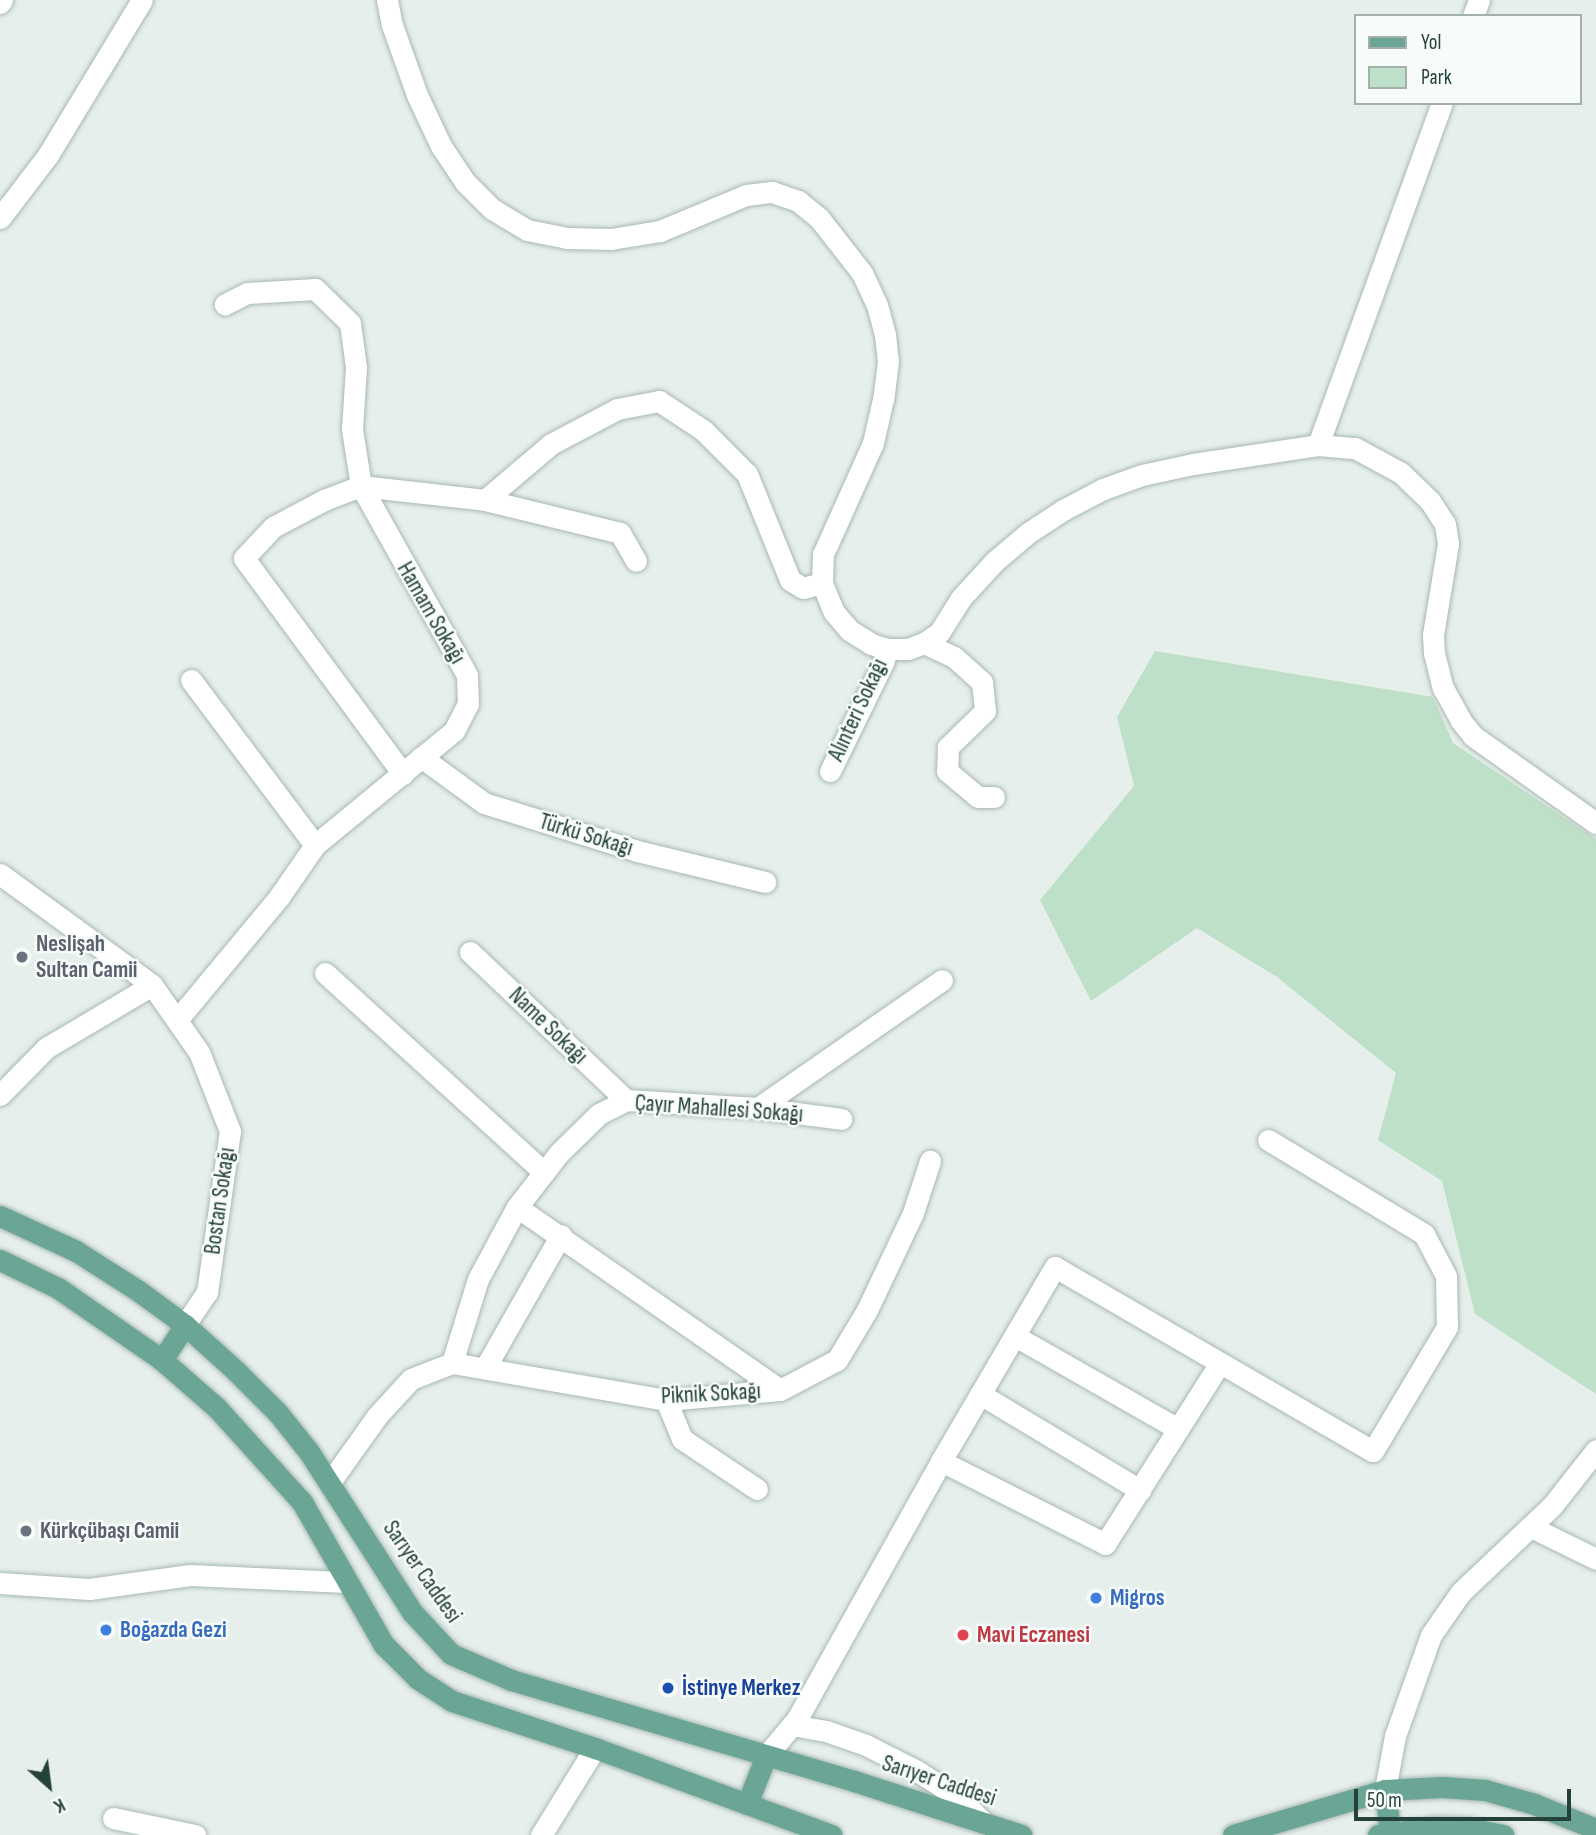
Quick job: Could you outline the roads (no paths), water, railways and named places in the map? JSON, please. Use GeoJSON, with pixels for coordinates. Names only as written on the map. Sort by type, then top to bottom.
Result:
{"type":"FeatureCollection","features":[{"type":"Feature","properties":{"kind":"main road","name":"Sarıyer Caddesi"},"geometry":{"type":"LineString","coordinates":[[0,1216],[76,1251],[185,1325],[278,1413],[330,1482],[412,1612],[451,1654],[511,1680],[766,1756],[984,1829],[1021,1835]]}},
{"type":"Feature","properties":{"kind":"main road"},"geometry":{"type":"LineString","coordinates":[[0,1260],[58,1288],[162,1360],[217,1408],[302,1502],[384,1645],[418,1679],[452,1701],[596,1748],[832,1835]]}},
{"type":"Feature","properties":{"kind":"main road"},"geometry":{"type":"LineString","coordinates":[[162,1360],[185,1325]]}},
{"type":"Feature","properties":{"kind":"main road"},"geometry":{"type":"LineString","coordinates":[[302,1502],[330,1482]]}},
{"type":"Feature","properties":{"kind":"main road"},"geometry":{"type":"LineString","coordinates":[[747,1804],[766,1756]]}},
{"type":"Feature","properties":{"kind":"main road"},"geometry":{"type":"LineString","coordinates":[[1233,1835],[1385,1790],[1442,1787],[1485,1790],[1534,1804],[1596,1829]]}},
{"type":"Feature","properties":{"kind":"main road"},"geometry":{"type":"LineString","coordinates":[[1385,1790],[1384,1834],[1456,1827],[1503,1835]]}},
{"type":"Feature","properties":{"kind":"street"},"geometry":{"type":"LineString","coordinates":[[0,218],[48,155],[142,0]]}},
{"type":"Feature","properties":{"kind":"street"},"geometry":{"type":"LineString","coordinates":[[387,0],[392,25],[417,95],[441,146],[465,181],[492,209],[527,230],[567,238],[611,239],[660,231],[746,195],[772,192],[798,201],[819,218],[862,273],[877,305],[885,334],[888,362],[873,443],[823,554],[822,583],[834,612],[849,629],[871,644],[887,649],[908,649],[924,643],[939,633],[961,598],[995,561],[1028,533],[1093,495],[1142,475],[1193,464],[1318,445],[1355,448],[1401,473],[1438,512],[1448,544],[1433,635],[1434,653],[1450,705],[1473,736],[1596,823]]}},
{"type":"Feature","properties":{"kind":"street"},"geometry":{"type":"LineString","coordinates":[[1318,445],[1441,105]]}},
{"type":"Feature","properties":{"kind":"street","name":"Hamam Sokağı"},"geometry":{"type":"LineString","coordinates":[[177,1020],[279,897],[315,845],[454,731],[468,704],[467,676],[360,486],[352,429],[356,367],[350,323],[315,289],[247,293],[225,304]]}},
{"type":"Feature","properties":{"kind":"street"},"geometry":{"type":"LineString","coordinates":[[485,499],[551,444],[617,409],[659,401],[703,430],[747,474],[790,580],[811,588],[822,583]]}},
{"type":"Feature","properties":{"kind":"street"},"geometry":{"type":"LineString","coordinates":[[402,774],[244,558],[273,527],[324,499],[360,486],[485,499],[620,533],[636,561]]}},
{"type":"Feature","properties":{"kind":"street"},"geometry":{"type":"LineString","coordinates":[[924,643],[954,657],[982,682],[985,711],[948,747],[947,771],[978,797],[994,797]]}},
{"type":"Feature","properties":{"kind":"street","name":"Alınteri Sokağı"},"geometry":{"type":"LineString","coordinates":[[830,771],[883,663],[887,649]]}},
{"type":"Feature","properties":{"kind":"street"},"geometry":{"type":"LineString","coordinates":[[191,680],[315,845]]}},
{"type":"Feature","properties":{"kind":"street","name":"Türkü Sokağı"},"geometry":{"type":"LineString","coordinates":[[421,757],[484,803],[637,851],[765,882]]}},
{"type":"Feature","properties":{"kind":"street","name":"Bostan Sokağı"},"geometry":{"type":"LineString","coordinates":[[0,874],[152,985],[198,1052],[230,1131],[207,1292],[185,1325]]}},
{"type":"Feature","properties":{"kind":"street","name":"Name Sokağı"},"geometry":{"type":"LineString","coordinates":[[470,952],[626,1100]]}},
{"type":"Feature","properties":{"kind":"street"},"geometry":{"type":"LineString","coordinates":[[325,973],[544,1172]]}},
{"type":"Feature","properties":{"kind":"street"},"geometry":{"type":"LineString","coordinates":[[758,1108],[942,980]]}},
{"type":"Feature","properties":{"kind":"street"},"geometry":{"type":"LineString","coordinates":[[0,1096],[46,1048],[152,985]]}},
{"type":"Feature","properties":{"kind":"street","name":"Çayır Mahallesi Sokağı"},"geometry":{"type":"LineString","coordinates":[[452,1363],[478,1279],[517,1207],[544,1172],[599,1114],[626,1100],[758,1108],[841,1119]]}},
{"type":"Feature","properties":{"kind":"street"},"geometry":{"type":"LineString","coordinates":[[766,1756],[792,1725],[941,1461],[1055,1267],[1373,1451],[1447,1327],[1446,1276],[1424,1234],[1268,1140]]}},
{"type":"Feature","properties":{"kind":"street","name":"Piknik Sokağı"},"geometry":{"type":"LineString","coordinates":[[452,1363],[666,1400],[780,1390],[837,1360],[867,1310],[913,1213],[930,1161]]}},
{"type":"Feature","properties":{"kind":"street"},"geometry":{"type":"LineString","coordinates":[[517,1207],[780,1390]]}},
{"type":"Feature","properties":{"kind":"street"},"geometry":{"type":"LineString","coordinates":[[485,1368],[561,1236]]}},
{"type":"Feature","properties":{"kind":"street"},"geometry":{"type":"LineString","coordinates":[[1015,1336],[1178,1429]]}},
{"type":"Feature","properties":{"kind":"street"},"geometry":{"type":"LineString","coordinates":[[330,1482],[377,1416],[411,1380],[452,1363]]}},
{"type":"Feature","properties":{"kind":"street"},"geometry":{"type":"LineString","coordinates":[[941,1461],[1105,1544],[1220,1363]]}},
{"type":"Feature","properties":{"kind":"street"},"geometry":{"type":"LineString","coordinates":[[980,1394],[1140,1490]]}},
{"type":"Feature","properties":{"kind":"street"},"geometry":{"type":"LineString","coordinates":[[666,1400],[681,1439],[757,1489]]}},
{"type":"Feature","properties":{"kind":"street"},"geometry":{"type":"LineString","coordinates":[[1385,1790],[1395,1736],[1431,1635],[1461,1592],[1552,1506],[1596,1450]]}},
{"type":"Feature","properties":{"kind":"street"},"geometry":{"type":"LineString","coordinates":[[1531,1527],[1596,1559]]}},
{"type":"Feature","properties":{"kind":"street"},"geometry":{"type":"LineString","coordinates":[[0,1583],[89,1589],[190,1575],[347,1581]]}},
{"type":"Feature","properties":{"kind":"street"},"geometry":{"type":"LineString","coordinates":[[792,1725],[846,1738],[897,1760],[958,1797],[984,1829]]}},
{"type":"Feature","properties":{"kind":"street"},"geometry":{"type":"LineString","coordinates":[[541,1835],[596,1748]]}},
{"type":"Feature","properties":{"kind":"street"},"geometry":{"type":"LineString","coordinates":[[113,1818],[195,1835]]}},
{"type":"Feature","properties":{"kind":"place","name":"Neslişah Sultan Camii"},"geometry":{"type":"Point","coordinates":[22,957]}},
{"type":"Feature","properties":{"kind":"place","name":"Kürkçübaşı Camii"},"geometry":{"type":"Point","coordinates":[26,1531]}},
{"type":"Feature","properties":{"kind":"place","name":"Migros"},"geometry":{"type":"Point","coordinates":[1096,1598]}},
{"type":"Feature","properties":{"kind":"place","name":"Boğazda Gezi"},"geometry":{"type":"Point","coordinates":[106,1630]}},
{"type":"Feature","properties":{"kind":"place","name":"Mavi Eczanesi"},"geometry":{"type":"Point","coordinates":[963,1635]}},
{"type":"Feature","properties":{"kind":"place","name":"İstinye Merkez"},"geometry":{"type":"Point","coordinates":[668,1688]}}]}
